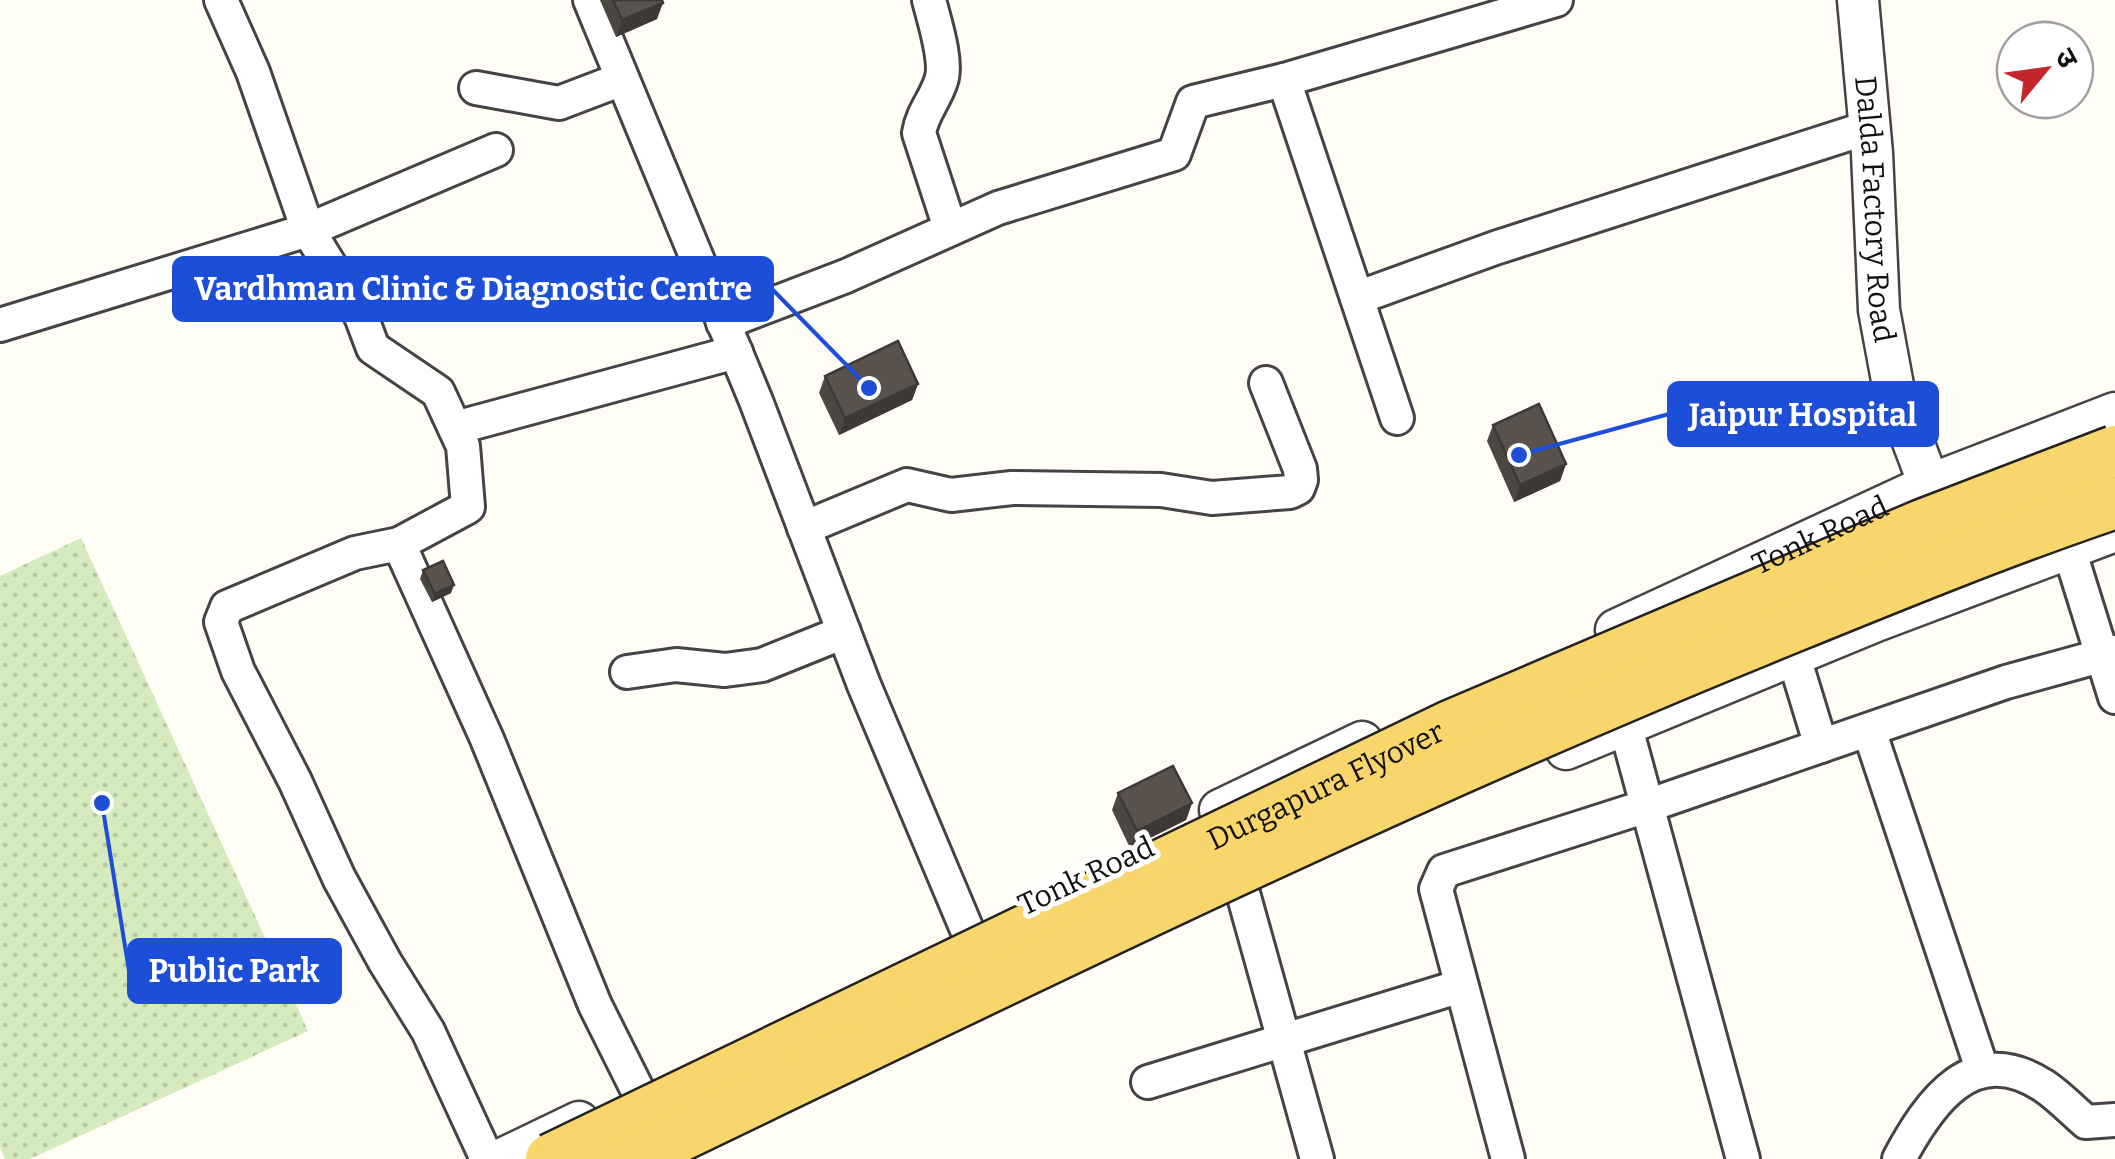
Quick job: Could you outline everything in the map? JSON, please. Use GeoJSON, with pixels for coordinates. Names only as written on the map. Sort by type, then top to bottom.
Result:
{"type":"FeatureCollection","features":[{"type":"Feature","properties":{"kind":"main road","name":"Durgapura Flyover"},"geometry":{"type":"LineString","coordinates":[[551,1159],[1450,726],[1922,525],[2115,451]]}},
{"type":"Feature","properties":{"kind":"main road","name":"Durgapura Flyover"},"geometry":{"type":"LineString","coordinates":[[632,1159],[1427,780],[1993,545],[2115,503]]}},
{"type":"Feature","properties":{"kind":"street"},"geometry":{"type":"LineString","coordinates":[[220,0],[253,72],[308,230],[360,316],[373,348],[438,392],[463,446],[468,507],[399,544],[355,553],[227,607],[221,622],[238,671],[340,878],[384,962],[428,1031],[488,1159]]}},
{"type":"Feature","properties":{"kind":"street"},"geometry":{"type":"LineString","coordinates":[[590,0],[968,932]]}},
{"type":"Feature","properties":{"kind":"street"},"geometry":{"type":"LineString","coordinates":[[929,0],[943,78],[921,118],[918,133],[950,228]]}},
{"type":"Feature","properties":{"kind":"street"},"geometry":{"type":"LineString","coordinates":[[455,428],[729,338],[846,276],[998,208],[1174,154],[1192,102],[1284,80],[1456,14],[1556,0]]}},
{"type":"Feature","properties":{"kind":"street","name":"Dalda Factory Road"},"geometry":{"type":"LineString","coordinates":[[1858,0],[1884,340],[1894,391],[1967,586]]}},
{"type":"Feature","properties":{"kind":"street"},"geometry":{"type":"LineString","coordinates":[[476,88],[558,102],[622,80]]}},
{"type":"Feature","properties":{"kind":"street"},"geometry":{"type":"LineString","coordinates":[[1284,80],[1396,418]]}},
{"type":"Feature","properties":{"kind":"street"},"geometry":{"type":"LineString","coordinates":[[1357,298],[1495,248],[1870,127]]}},
{"type":"Feature","properties":{"kind":"street"},"geometry":{"type":"LineString","coordinates":[[0,325],[308,230],[496,150]]}},
{"type":"Feature","properties":{"kind":"street"},"geometry":{"type":"LineString","coordinates":[[804,528],[906,485],[951,494],[1012,488],[1161,490],[1212,498],[1290,492],[1302,480],[1300,468],[1266,383]]}},
{"type":"Feature","properties":{"kind":"street","name":"Tonk Road"},"geometry":{"type":"LineString","coordinates":[[502,1159],[1290,775],[1628,625],[1929,485],[2115,413]]}},
{"type":"Feature","properties":{"kind":"street"},"geometry":{"type":"LineString","coordinates":[[399,544],[488,739],[595,1005],[668,1159],[1241,886],[1793,654],[2115,531]]}},
{"type":"Feature","properties":{"kind":"street"},"geometry":{"type":"LineString","coordinates":[[2068,546],[2109,654],[2115,697]]}},
{"type":"Feature","properties":{"kind":"street"},"geometry":{"type":"LineString","coordinates":[[627,672],[676,664],[724,670],[762,665],[844,632]]}},
{"type":"Feature","properties":{"kind":"street"},"geometry":{"type":"LineString","coordinates":[[1793,654],[1822,746]]}},
{"type":"Feature","properties":{"kind":"street"},"geometry":{"type":"LineString","coordinates":[[1508,1159],[1436,889],[1444,871],[1648,806],[2006,682],[2109,654]]}},
{"type":"Feature","properties":{"kind":"street"},"geometry":{"type":"LineString","coordinates":[[1626,724],[1743,1159]]}},
{"type":"Feature","properties":{"kind":"street"},"geometry":{"type":"LineString","coordinates":[[1869,730],[1982,1069]]}},
{"type":"Feature","properties":{"kind":"street"},"geometry":{"type":"LineString","coordinates":[[1241,886],[1317,1159]]}},
{"type":"Feature","properties":{"kind":"street"},"geometry":{"type":"LineString","coordinates":[[1148,1082],[1462,986]]}},
{"type":"Feature","properties":{"kind":"street"},"geometry":{"type":"LineString","coordinates":[[1898,1159],[1932,1104],[1957,1082],[1982,1069],[2005,1069],[2026,1076],[2086,1122],[2115,1120]]}},
{"type":"Feature","properties":{"kind":"green space"},"geometry":{"type":"Polygon","coordinates":[[[81,538],[308,1031],[30,1159],[5,1159],[0,1148],[0,576],[81,538]]]}},
{"type":"Feature","properties":{"kind":"building"},"geometry":{"type":"Polygon","coordinates":[[[613,0],[662,0],[663,3],[622,20],[613,0]]]}},
{"type":"Feature","properties":{"kind":"building"},"geometry":{"type":"Polygon","coordinates":[[[898,341],[918,384],[845,418],[825,376],[898,341]]]}},
{"type":"Feature","properties":{"kind":"building"},"geometry":{"type":"Polygon","coordinates":[[[1539,404],[1566,464],[1520,485],[1493,425],[1539,404]]]}},
{"type":"Feature","properties":{"kind":"building"},"geometry":{"type":"Polygon","coordinates":[[[443,561],[454,585],[435,594],[423,570],[443,561]]]}},
{"type":"Feature","properties":{"kind":"building"},"geometry":{"type":"Polygon","coordinates":[[[1173,766],[1192,803],[1137,831],[1118,793],[1173,766]]]}},
{"type":"Feature","properties":{"kind":"place","name":"Vardhman Clinic & Diagnostic Centre"},"geometry":{"type":"Point","coordinates":[869,388]}},
{"type":"Feature","properties":{"kind":"place","name":"Jaipur Hospital"},"geometry":{"type":"Point","coordinates":[1519,455]}},
{"type":"Feature","properties":{"kind":"place","name":"Public Park"},"geometry":{"type":"Point","coordinates":[102,803]}}]}
